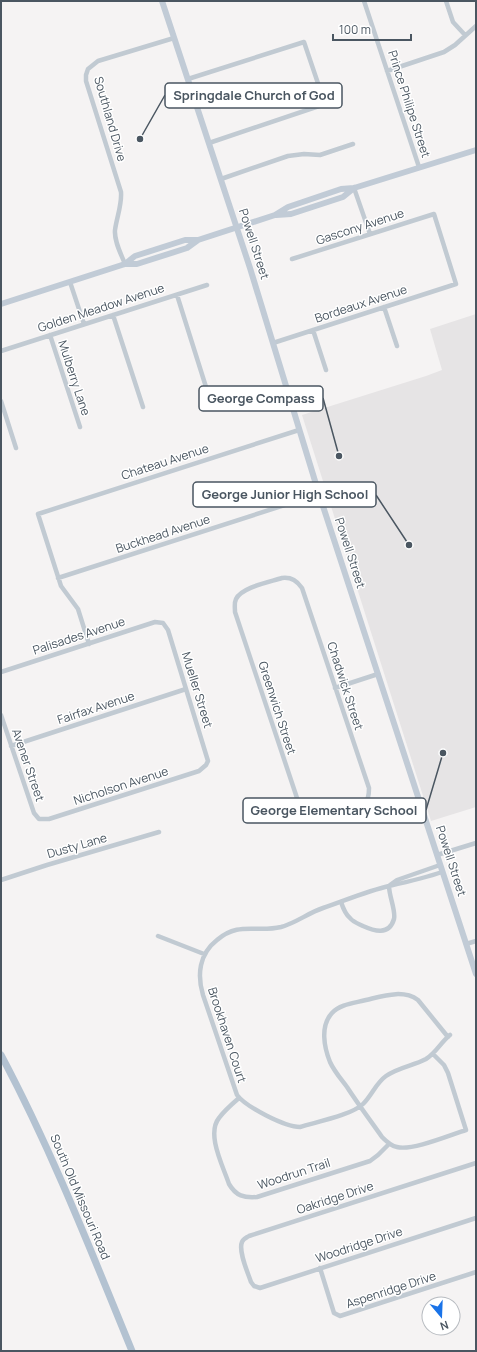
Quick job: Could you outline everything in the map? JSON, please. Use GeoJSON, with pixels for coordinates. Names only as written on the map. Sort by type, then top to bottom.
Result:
{"type":"FeatureCollection","features":[{"type":"Feature","properties":{"kind":"main road","name":"South Old Missouri Road"},"geometry":{"type":"LineString","coordinates":[[1,1055],[57,1170],[132,1351]]}},
{"type":"Feature","properties":{"kind":"street","name":"Powell Street"},"geometry":{"type":"LineString","coordinates":[[162,1],[273,343],[298,430],[476,974]]}},
{"type":"Feature","properties":{"kind":"street","name":"Prince Philipe Street"},"geometry":{"type":"LineString","coordinates":[[364,1],[419,167]]}},
{"type":"Feature","properties":{"kind":"street"},"geometry":{"type":"LineString","coordinates":[[446,1],[453,22],[465,35]]}},
{"type":"Feature","properties":{"kind":"street"},"geometry":{"type":"LineString","coordinates":[[387,71],[444,52],[455,45],[476,26]]}},
{"type":"Feature","properties":{"kind":"street","name":"Southland Drive"},"geometry":{"type":"LineString","coordinates":[[125,264],[116,237],[115,229],[121,208],[121,192],[86,81],[86,75],[88,69],[98,61],[174,38]]}},
{"type":"Feature","properties":{"kind":"street"},"geometry":{"type":"LineString","coordinates":[[188,79],[304,42],[325,104],[209,143]]}},
{"type":"Feature","properties":{"kind":"street"},"geometry":{"type":"LineString","coordinates":[[221,179],[288,156],[304,154],[320,155],[353,144]]}},
{"type":"Feature","properties":{"kind":"street"},"geometry":{"type":"LineString","coordinates":[[1,304],[125,264],[135,256],[185,240],[198,240],[275,215],[288,207],[341,189],[354,188],[476,150]]}},
{"type":"Feature","properties":{"kind":"street"},"geometry":{"type":"LineString","coordinates":[[354,188],[370,234]]}},
{"type":"Feature","properties":{"kind":"street","name":"Gascony Avenue"},"geometry":{"type":"LineString","coordinates":[[292,259],[434,214],[456,284]]}},
{"type":"Feature","properties":{"kind":"street"},"geometry":{"type":"LineString","coordinates":[[70,282],[84,324]]}},
{"type":"Feature","properties":{"kind":"street","name":"Bordeaux Avenue"},"geometry":{"type":"LineString","coordinates":[[273,343],[456,284]]}},
{"type":"Feature","properties":{"kind":"street","name":"Golden Meadow Avenue"},"geometry":{"type":"LineString","coordinates":[[1,351],[207,285]]}},
{"type":"Feature","properties":{"kind":"street"},"geometry":{"type":"LineString","coordinates":[[177,295],[206,387]]}},
{"type":"Feature","properties":{"kind":"street"},"geometry":{"type":"LineString","coordinates":[[384,307],[397,346]]}},
{"type":"Feature","properties":{"kind":"street"},"geometry":{"type":"LineString","coordinates":[[113,315],[143,407]]}},
{"type":"Feature","properties":{"kind":"street"},"geometry":{"type":"LineString","coordinates":[[313,330],[326,370]]}},
{"type":"Feature","properties":{"kind":"street","name":"Mulberry Lane"},"geometry":{"type":"LineString","coordinates":[[50,335],[80,427]]}},
{"type":"Feature","properties":{"kind":"street"},"geometry":{"type":"LineString","coordinates":[[1,401],[16,448]]}},
{"type":"Feature","properties":{"kind":"street","name":"Chateau Avenue"},"geometry":{"type":"LineString","coordinates":[[58,578],[38,514],[298,430]]}},
{"type":"Feature","properties":{"kind":"street","name":"Buckhead Avenue"},"geometry":{"type":"LineString","coordinates":[[58,578],[319,494]]}},
{"type":"Feature","properties":{"kind":"street"},"geometry":{"type":"LineString","coordinates":[[58,578],[61,586],[78,609],[89,644]]}},
{"type":"Feature","properties":{"kind":"street","name":"Greenwich Street"},"geometry":{"type":"LineString","coordinates":[[294,580],[282,578],[246,590],[236,599],[234,605],[235,612],[301,810],[309,819],[316,821],[324,820],[357,809],[363,806],[367,801]]}},
{"type":"Feature","properties":{"kind":"street","name":"Chadwick Street"},"geometry":{"type":"LineString","coordinates":[[294,580],[299,583],[302,588],[368,788],[367,801]]}},
{"type":"Feature","properties":{"kind":"street","name":"Palisades Avenue"},"geometry":{"type":"LineString","coordinates":[[1,672],[155,622],[164,623]]}},
{"type":"Feature","properties":{"kind":"street","name":"Mueller Street"},"geometry":{"type":"LineString","coordinates":[[164,623],[168,630],[207,755],[208,761],[206,765]]}},
{"type":"Feature","properties":{"kind":"street"},"geometry":{"type":"LineString","coordinates":[[335,688],[378,674]]}},
{"type":"Feature","properties":{"kind":"street","name":"Fairfax Avenue"},"geometry":{"type":"LineString","coordinates":[[11,746],[186,689]]}},
{"type":"Feature","properties":{"kind":"street","name":"Avener Street"},"geometry":{"type":"LineString","coordinates":[[1,715],[34,813],[39,819]]}},
{"type":"Feature","properties":{"kind":"street","name":"Nicholson Avenue"},"geometry":{"type":"LineString","coordinates":[[39,819],[49,819],[199,771],[206,765]]}},
{"type":"Feature","properties":{"kind":"street","name":"Dusty Lane"},"geometry":{"type":"LineString","coordinates":[[1,880],[159,832]]}},
{"type":"Feature","properties":{"kind":"street"},"geometry":{"type":"LineString","coordinates":[[437,855],[476,843]]}},
{"type":"Feature","properties":{"kind":"street"},"geometry":{"type":"LineString","coordinates":[[158,936],[204,954],[215,941],[231,931],[247,928],[280,927],[297,921],[320,909],[389,886],[417,880],[441,869]]}},
{"type":"Feature","properties":{"kind":"street"},"geometry":{"type":"LineString","coordinates":[[341,902],[347,915],[353,921],[373,931],[382,931],[391,926],[395,913],[389,895],[389,886]]}},
{"type":"Feature","properties":{"kind":"street"},"geometry":{"type":"LineString","coordinates":[[466,944],[476,941]]}},
{"type":"Feature","properties":{"kind":"street","name":"Brookhaven Court"},"geometry":{"type":"LineString","coordinates":[[204,954],[200,969],[200,985],[234,1090],[239,1098],[249,1106],[285,1124],[295,1127],[307,1125],[350,1112],[360,1106],[369,1098],[380,1080],[397,1069],[420,1062],[433,1054],[449,1036],[422,1004],[410,995],[396,994],[344,1006],[332,1012],[324,1029],[325,1045],[329,1060],[360,1106]]}},
{"type":"Feature","properties":{"kind":"street"},"geometry":{"type":"LineString","coordinates":[[360,1106],[382,1137],[389,1144],[400,1148],[410,1148],[466,1130],[448,1073],[444,1065],[433,1054]]}},
{"type":"Feature","properties":{"kind":"street","name":"Woodrun Trail"},"geometry":{"type":"LineString","coordinates":[[239,1098],[218,1118],[214,1126],[214,1137],[228,1184],[232,1191],[240,1196],[248,1198],[257,1197],[370,1161],[389,1144]]}},
{"type":"Feature","properties":{"kind":"street","name":"Oakridge Drive"},"geometry":{"type":"LineString","coordinates":[[251,1282],[240,1249],[241,1243],[244,1239],[476,1163]]}},
{"type":"Feature","properties":{"kind":"street","name":"Woodridge Drive"},"geometry":{"type":"LineString","coordinates":[[251,1282],[254,1286],[260,1288],[476,1218]]}},
{"type":"Feature","properties":{"kind":"street","name":"Aspenridge Drive"},"geometry":{"type":"LineString","coordinates":[[320,1268],[334,1313],[340,1316],[476,1272]]}},
{"type":"Feature","properties":{"kind":"shaded area"},"geometry":{"type":"Polygon","coordinates":[[[476,314],[476,807],[431,821],[302,415],[442,370],[430,329],[476,314]]]}},
{"type":"Feature","properties":{"kind":"place","name":"Springdale Church of God"},"geometry":{"type":"Point","coordinates":[140,139]}},
{"type":"Feature","properties":{"kind":"place","name":"George Compass"},"geometry":{"type":"Point","coordinates":[339,456]}},
{"type":"Feature","properties":{"kind":"place","name":"George Junior High School"},"geometry":{"type":"Point","coordinates":[409,545]}},
{"type":"Feature","properties":{"kind":"place","name":"George Elementary School"},"geometry":{"type":"Point","coordinates":[443,753]}}]}
